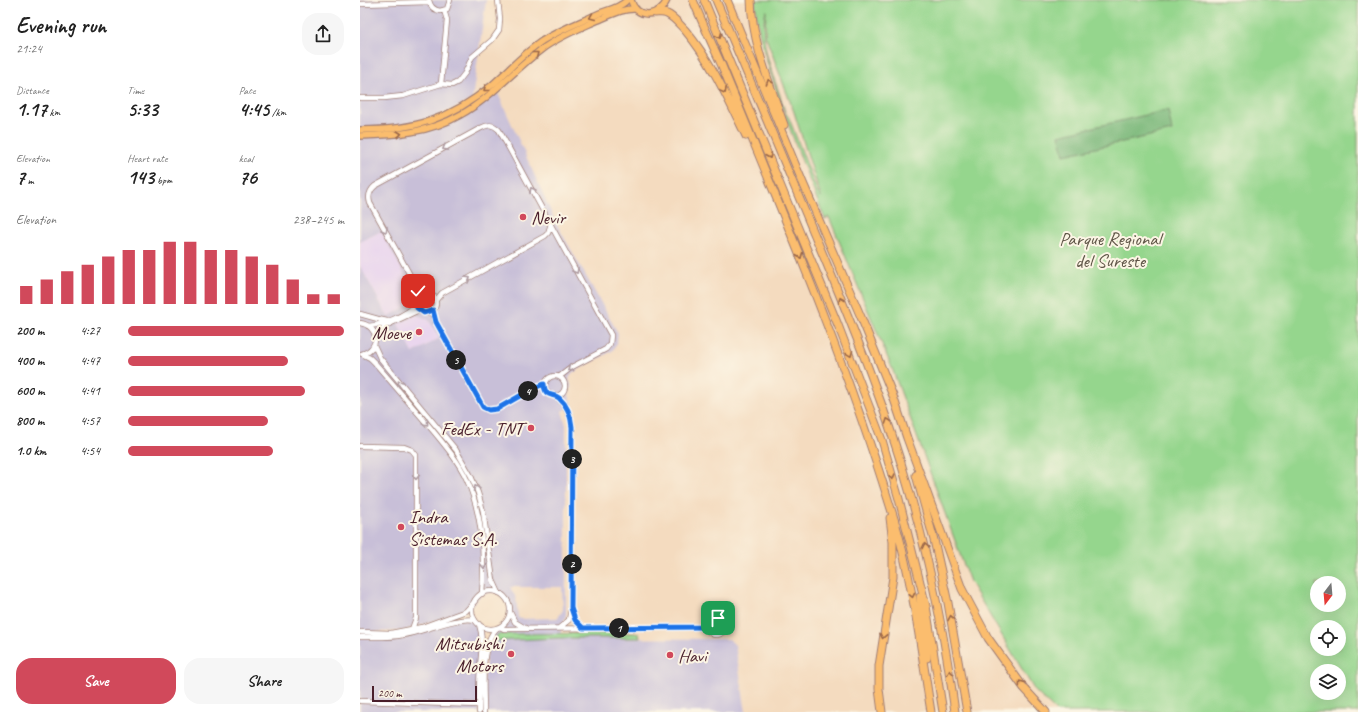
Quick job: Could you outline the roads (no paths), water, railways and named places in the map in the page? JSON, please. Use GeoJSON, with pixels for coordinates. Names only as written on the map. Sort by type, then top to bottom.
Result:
{"type":"FeatureCollection","features":[{"type":"Feature","properties":{"kind":"highway"},"geometry":{"type":"LineString","coordinates":[[693,0],[810,281],[864,425],[897,529],[914,607],[931,712]]}},
{"type":"Feature","properties":{"kind":"highway"},"geometry":{"type":"LineString","coordinates":[[704,0],[838,325],[882,440],[899,499],[932,634],[943,712]]}},
{"type":"Feature","properties":{"kind":"highway"},"geometry":{"type":"LineString","coordinates":[[716,0],[850,322],[893,436],[923,541],[938,603],[948,659],[955,712]]}},
{"type":"Feature","properties":{"kind":"highway"},"geometry":{"type":"LineString","coordinates":[[727,0],[893,396],[962,589],[988,638],[1024,688],[1046,712]]}},
{"type":"Feature","properties":{"kind":"highway"},"geometry":{"type":"LineString","coordinates":[[751,0],[753,29],[758,50],[810,198]]}},
{"type":"Feature","properties":{"kind":"highway"},"geometry":{"type":"LineString","coordinates":[[655,13],[667,14],[674,19],[695,42],[708,62],[729,100],[785,220]]}},
{"type":"Feature","properties":{"kind":"highway"},"geometry":{"type":"LineString","coordinates":[[907,438],[934,540],[948,603],[967,712]]}},
{"type":"Feature","properties":{"kind":"highway"},"geometry":{"type":"LineString","coordinates":[[882,712],[878,666],[892,591],[894,562],[893,542],[884,490]]}},
{"type":"Feature","properties":{"kind":"highway"},"geometry":{"type":"LineString","coordinates":[[920,583],[919,592],[925,635],[931,712]]}},
{"type":"Feature","properties":{"kind":"main road"},"geometry":{"type":"LineString","coordinates":[[360,130],[400,128],[436,119],[455,111],[492,85],[541,41],[627,0]]}},
{"type":"Feature","properties":{"kind":"main road"},"geometry":{"type":"LineString","coordinates":[[632,0],[632,4],[636,9],[646,14],[655,13],[661,10],[667,0]]}},
{"type":"Feature","properties":{"kind":"main road"},"geometry":{"type":"LineString","coordinates":[[360,136],[413,132],[438,125],[452,119],[478,104],[538,52],[564,35],[619,12],[636,9]]}},
{"type":"Feature","properties":{"kind":"street"},"geometry":{"type":"LineString","coordinates":[[360,4],[429,1],[431,6],[436,10],[444,10],[449,6],[450,0]]}},
{"type":"Feature","properties":{"kind":"street"},"geometry":{"type":"LineString","coordinates":[[360,98],[403,96],[441,84],[452,85],[458,82],[465,73],[472,57],[496,35],[500,24],[498,0]]}},
{"type":"Feature","properties":{"kind":"street"},"geometry":{"type":"LineString","coordinates":[[441,84],[446,20],[444,10]]}},
{"type":"Feature","properties":{"kind":"street"},"geometry":{"type":"LineString","coordinates":[[360,324],[368,326],[389,321],[412,309],[416,304],[418,296],[418,291],[415,284],[370,202],[370,192],[375,186],[481,128],[488,125],[493,125],[499,130],[612,338],[606,349],[572,367],[558,377],[550,377],[544,384],[532,389],[497,409],[485,409],[436,322],[433,310]]}},
{"type":"Feature","properties":{"kind":"street"},"geometry":{"type":"LineString","coordinates":[[436,300],[442,293],[545,236],[550,230],[551,224]]}},
{"type":"Feature","properties":{"kind":"street"},"geometry":{"type":"LineString","coordinates":[[545,236],[558,237]]}},
{"type":"Feature","properties":{"kind":"street"},"geometry":{"type":"LineString","coordinates":[[416,304],[419,310],[424,313],[433,310],[436,306],[435,297],[430,293],[423,293],[418,296]]}},
{"type":"Feature","properties":{"kind":"street"},"geometry":{"type":"LineString","coordinates":[[375,337],[386,326],[419,310]]}},
{"type":"Feature","properties":{"kind":"street"},"geometry":{"type":"LineString","coordinates":[[360,314],[378,320],[389,321]]}},
{"type":"Feature","properties":{"kind":"street"},"geometry":{"type":"LineString","coordinates":[[368,326],[373,331],[375,337],[374,345],[380,358],[456,450],[471,476],[478,493],[483,512],[493,580],[499,593],[508,601],[510,612],[515,622],[526,629]]}},
{"type":"Feature","properties":{"kind":"street"},"geometry":{"type":"LineString","coordinates":[[361,354],[367,352],[374,345]]}},
{"type":"Feature","properties":{"kind":"street"},"geometry":{"type":"LineString","coordinates":[[361,354],[370,358],[375,363],[429,426],[451,453],[466,479],[475,501],[481,533],[484,566],[482,594]]}},
{"type":"Feature","properties":{"kind":"street"},"geometry":{"type":"LineString","coordinates":[[558,377],[565,384],[563,393],[564,404]]}},
{"type":"Feature","properties":{"kind":"street"},"geometry":{"type":"LineString","coordinates":[[544,384],[547,394],[550,396],[556,396],[563,393]]}},
{"type":"Feature","properties":{"kind":"street"},"geometry":{"type":"LineString","coordinates":[[556,396],[564,404],[570,415],[572,427],[571,608],[569,620],[559,628]]}},
{"type":"Feature","properties":{"kind":"street"},"geometry":{"type":"LineString","coordinates":[[360,446],[404,447],[412,450],[416,456],[416,618],[412,629]]}},
{"type":"Feature","properties":{"kind":"street"},"geometry":{"type":"LineString","coordinates":[[360,632],[392,633],[412,629],[423,629],[466,611],[482,594],[488,592],[499,593]]}},
{"type":"Feature","properties":{"kind":"street"},"geometry":{"type":"LineString","coordinates":[[475,601],[473,614],[482,633],[480,712]]}},
{"type":"Feature","properties":{"kind":"street"},"geometry":{"type":"LineString","coordinates":[[571,608],[575,620],[583,628]]}},
{"type":"Feature","properties":{"kind":"street"},"geometry":{"type":"LineString","coordinates":[[483,712],[484,669],[488,645],[491,635],[506,622],[510,612]]}},
{"type":"Feature","properties":{"kind":"street"},"geometry":{"type":"LineString","coordinates":[[416,618],[423,629]]}},
{"type":"Feature","properties":{"kind":"street"},"geometry":{"type":"LineString","coordinates":[[360,637],[392,637],[459,619],[467,619],[477,622],[484,628],[490,629],[707,627]]}},
{"type":"Feature","properties":{"kind":"street"},"geometry":{"type":"LineString","coordinates":[[479,705],[484,695]]}},
{"type":"Feature","properties":{"kind":"street"},"geometry":{"type":"LineString","coordinates":[[360,701],[479,705]]}},
{"type":"Feature","properties":{"kind":"street"},"geometry":{"type":"LineString","coordinates":[[479,705],[483,712]]}},
{"type":"Feature","properties":{"kind":"place","name":"Nevir"},"geometry":{"type":"Point","coordinates":[523,217]}},
{"type":"Feature","properties":{"kind":"place","name":"Moeve"},"geometry":{"type":"Point","coordinates":[419,332]}},
{"type":"Feature","properties":{"kind":"place","name":"FedEx - TNT"},"geometry":{"type":"Point","coordinates":[531,428]}},
{"type":"Feature","properties":{"kind":"place","name":"Indra Sistemas S.A."},"geometry":{"type":"Point","coordinates":[401,527]}},
{"type":"Feature","properties":{"kind":"place","name":"Mitsubishi Motors"},"geometry":{"type":"Point","coordinates":[511,654]}},
{"type":"Feature","properties":{"kind":"place","name":"Havi"},"geometry":{"type":"Point","coordinates":[670,655]}},
{"type":"Feature","properties":{"kind":"park label","name":"Parque Regional del Sureste"},"geometry":{"type":"Point","coordinates":[1110,249]}}]}
